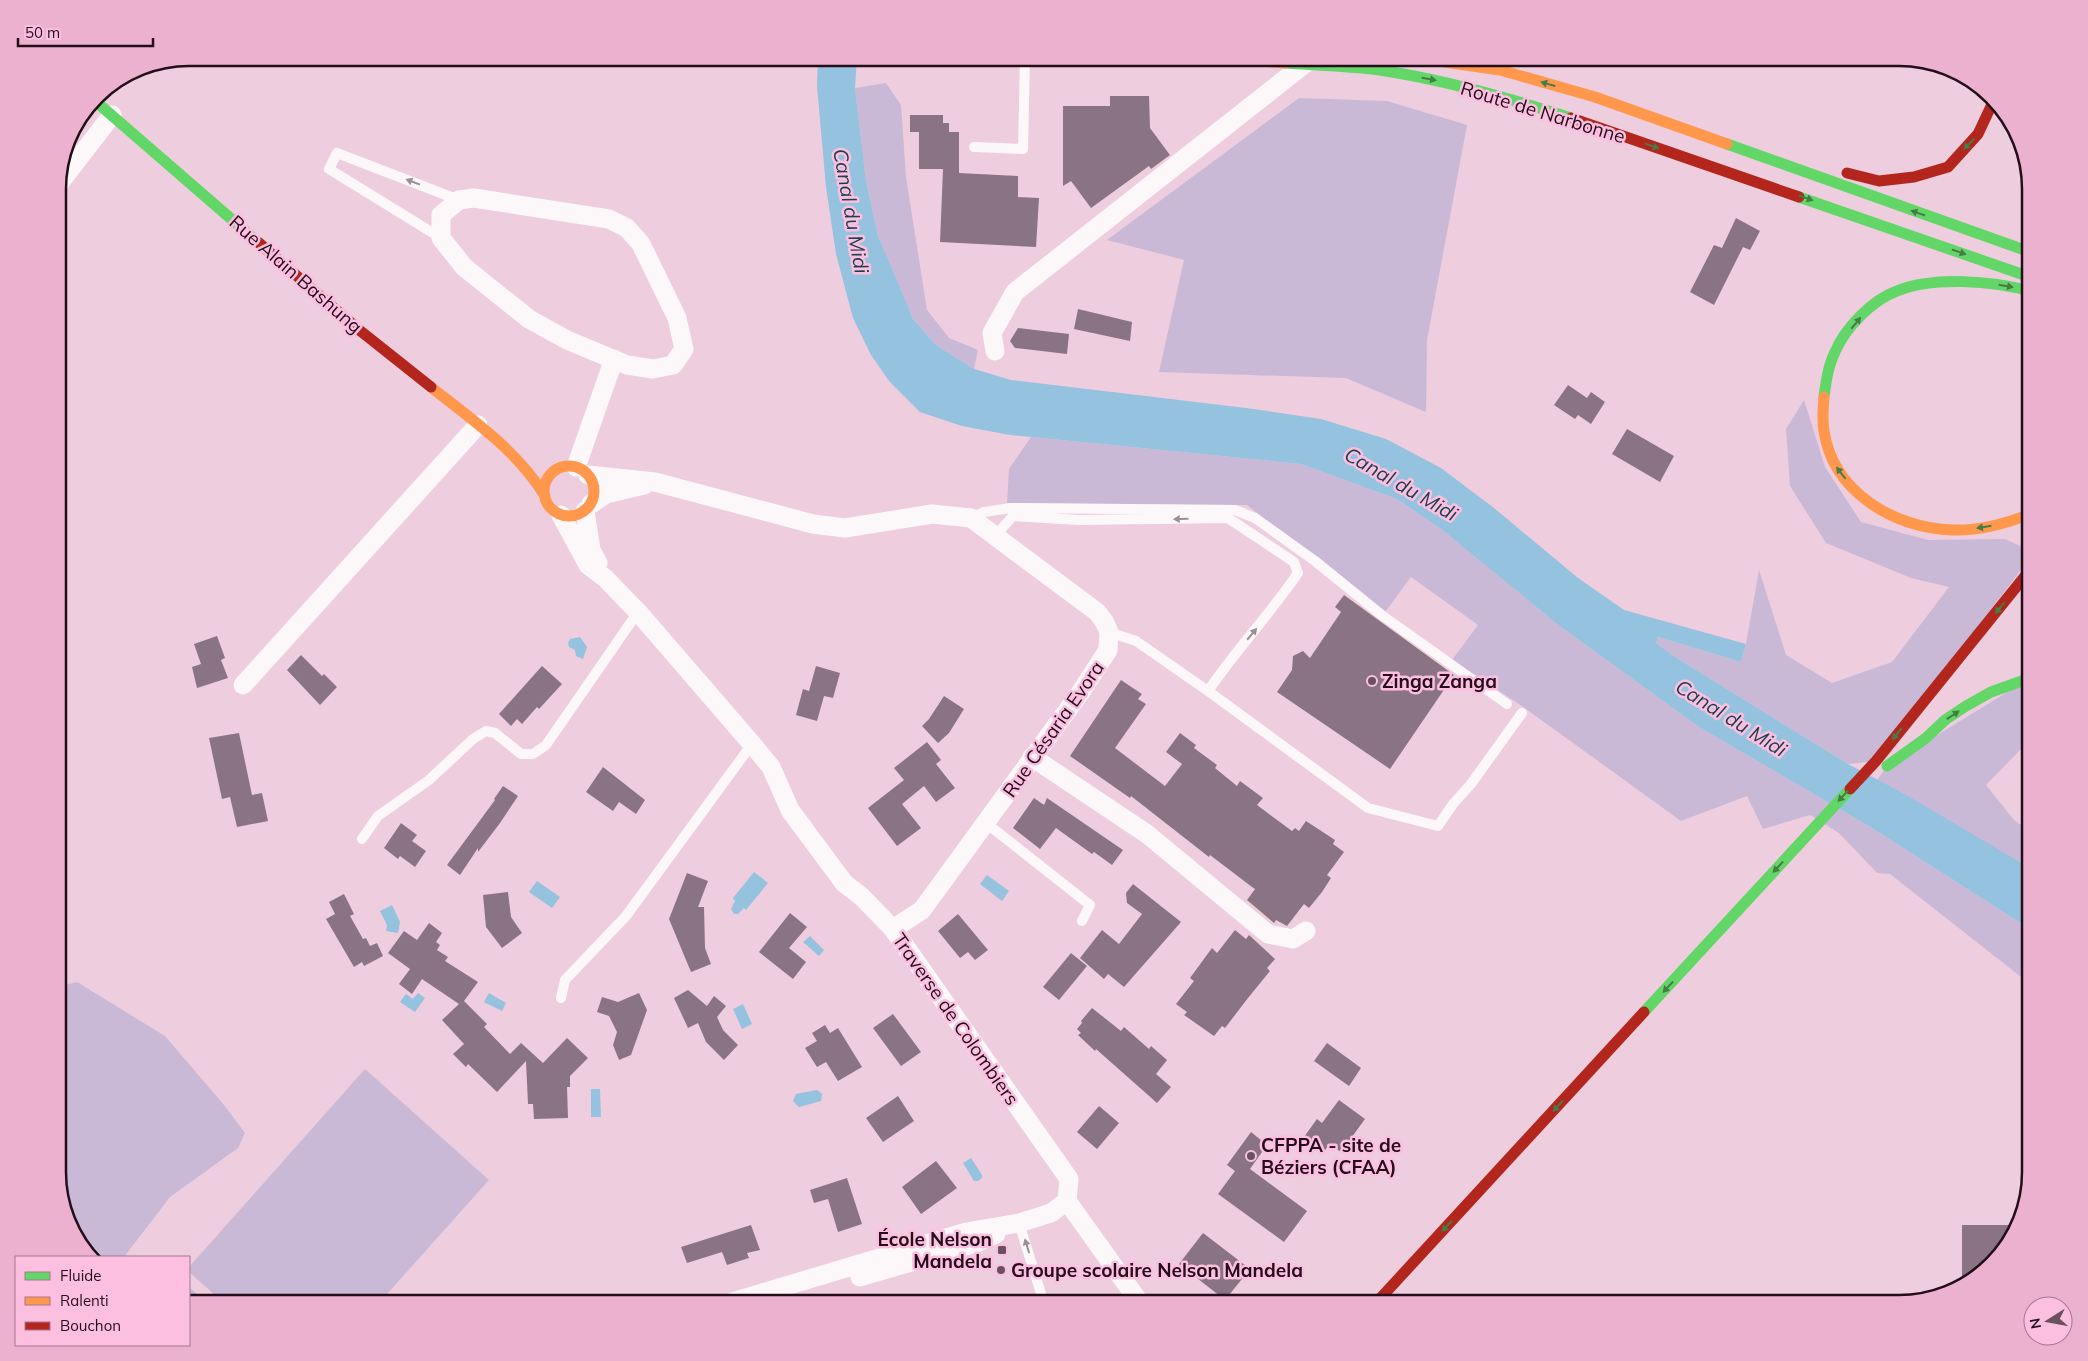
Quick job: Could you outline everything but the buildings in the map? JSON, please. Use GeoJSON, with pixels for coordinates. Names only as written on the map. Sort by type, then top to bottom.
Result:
{"type":"FeatureCollection","features":[{"type":"Feature","properties":{"kind":"main road","name":"Route de Narbonne"},"geometry":{"type":"LineString","coordinates":[[1352,66],[1440,81],[1531,105],[2022,274]]}},
{"type":"Feature","properties":{"kind":"main road","name":"Route de Narbonne"},"geometry":{"type":"LineString","coordinates":[[1472,66],[1500,70],[1595,97],[2022,249]]}},
{"type":"Feature","properties":{"kind":"main road","name":"Rue Alain Bashung"},"geometry":{"type":"LineString","coordinates":[[100,105],[358,329],[502,444],[532,475],[545,496]]}},
{"type":"Feature","properties":{"kind":"main road"},"geometry":{"type":"LineString","coordinates":[[1680,127],[1879,181],[1914,177],[1948,166],[1978,134],[1990,107]]}},
{"type":"Feature","properties":{"kind":"main road"},"geometry":{"type":"LineString","coordinates":[[2022,290],[1975,281],[1935,282],[1895,291],[1863,315],[1837,345],[1826,383],[1823,428],[1835,466],[1859,496],[1886,514],[1924,528],[1972,529],[2008,524],[2022,518]]}},
{"type":"Feature","properties":{"kind":"main road","name":"Rue Alain Bashung"},"geometry":{"type":"LineString","coordinates":[[502,444],[531,458]]}},
{"type":"Feature","properties":{"kind":"main road"},"geometry":{"type":"LineString","coordinates":[[547,462],[576,469],[594,489],[588,508],[569,516],[561,515],[553,510],[545,496],[544,488],[550,475],[576,469]]}},
{"type":"Feature","properties":{"kind":"main road"},"geometry":{"type":"LineString","coordinates":[[1881,763],[2022,580]]}},
{"type":"Feature","properties":{"kind":"main road"},"geometry":{"type":"LineString","coordinates":[[1399,1295],[1881,763],[2022,597]]}},
{"type":"Feature","properties":{"kind":"main road"},"geometry":{"type":"LineString","coordinates":[[1881,763],[1926,738],[1945,720],[1966,706],[1991,692],[2022,681]]}},
{"type":"Feature","properties":{"kind":"main road"},"geometry":{"type":"LineString","coordinates":[[1384,1295],[1815,835]]}},
{"type":"Feature","properties":{"kind":"street"},"geometry":{"type":"LineString","coordinates":[[995,351],[992,333],[1015,292],[1304,66]]}},
{"type":"Feature","properties":{"kind":"street"},"geometry":{"type":"LineString","coordinates":[[67,173],[112,115]]}},
{"type":"Feature","properties":{"kind":"street"},"geometry":{"type":"LineString","coordinates":[[474,198],[609,219],[627,228],[641,244],[677,318],[684,349],[673,365],[653,369],[627,365],[567,340],[529,319],[464,267],[441,238],[440,215],[458,200],[474,198]]}},
{"type":"Feature","properties":{"kind":"street"},"geometry":{"type":"LineString","coordinates":[[614,359],[576,469],[655,482],[813,524],[844,528],[932,514],[971,518],[1097,612],[1109,632]]}},
{"type":"Feature","properties":{"kind":"street"},"geometry":{"type":"LineString","coordinates":[[243,684],[478,425]]}},
{"type":"Feature","properties":{"kind":"street"},"geometry":{"type":"LineString","coordinates":[[588,508],[606,494],[655,482]]}},
{"type":"Feature","properties":{"kind":"street","name":"Traverse de Colombiers"},"geometry":{"type":"LineString","coordinates":[[588,508],[591,550],[605,578]]}},
{"type":"Feature","properties":{"kind":"street","name":"Traverse de Colombiers"},"geometry":{"type":"LineString","coordinates":[[561,515],[588,565],[605,578],[638,612],[752,744],[770,766],[790,810],[844,883],[862,897],[893,929],[1069,1179],[1067,1201]]}},
{"type":"Feature","properties":{"kind":"street","name":"Rue Césaria Evora"},"geometry":{"type":"LineString","coordinates":[[893,929],[922,910],[986,823],[1080,693],[1108,650],[1109,632]]}},
{"type":"Feature","properties":{"kind":"street"},"geometry":{"type":"LineString","coordinates":[[1032,757],[1147,834],[1268,934],[1292,938],[1306,931]]}},
{"type":"Feature","properties":{"kind":"street"},"geometry":{"type":"LineString","coordinates":[[799,1295],[976,1243],[1020,1223],[1051,1213],[1067,1201],[1134,1295]]}},
{"type":"Feature","properties":{"kind":"street"},"geometry":{"type":"LineString","coordinates":[[759,1295],[966,1232],[1020,1223]]}},
{"type":"Feature","properties":{"kind":"street"},"geometry":{"type":"LineString","coordinates":[[1381,1295],[1419,1256]]}},
{"type":"Feature","properties":{"kind":"lane"},"geometry":{"type":"LineString","coordinates":[[974,147],[1023,148],[1025,66]]}},
{"type":"Feature","properties":{"kind":"lane"},"geometry":{"type":"LineString","coordinates":[[441,238],[329,169],[337,153],[458,200]]}},
{"type":"Feature","properties":{"kind":"lane"},"geometry":{"type":"LineString","coordinates":[[971,518],[984,512],[1011,508],[1236,510],[1255,518],[1315,561],[1383,616],[1507,704]]}},
{"type":"Feature","properties":{"kind":"lane"},"geometry":{"type":"LineString","coordinates":[[995,536],[1013,516],[1079,520],[1228,518],[1294,562],[1298,573],[1277,604],[1221,672],[1208,691]]}},
{"type":"Feature","properties":{"kind":"lane"},"geometry":{"type":"LineString","coordinates":[[362,839],[378,816],[429,780],[474,739],[486,731],[496,733],[521,754],[533,754],[546,745],[638,612]]}},
{"type":"Feature","properties":{"kind":"lane"},"geometry":{"type":"LineString","coordinates":[[1109,632],[1136,641],[1368,808],[1438,826],[1522,713]]}},
{"type":"Feature","properties":{"kind":"lane"},"geometry":{"type":"LineString","coordinates":[[561,998],[566,980],[626,916],[752,744]]}},
{"type":"Feature","properties":{"kind":"lane"},"geometry":{"type":"LineString","coordinates":[[986,823],[1090,905],[1082,921]]}},
{"type":"Feature","properties":{"kind":"lane"},"geometry":{"type":"LineString","coordinates":[[1020,1223],[1041,1295]]}},
{"type":"Feature","properties":{"kind":"shaded area"},"geometry":{"type":"Polygon","coordinates":[[[886,83],[901,105],[906,177],[927,310],[949,338],[978,350],[974,369],[936,345],[913,319],[878,236],[866,181],[855,88],[886,83]]]}},
{"type":"Feature","properties":{"kind":"shaded area"},"geometry":{"type":"Polygon","coordinates":[[[1299,98],[1387,101],[1467,125],[1427,340],[1426,412],[1346,378],[1159,372],[1184,260],[1107,240],[1299,98]]]}},
{"type":"Feature","properties":{"kind":"shaded area"},"geometry":{"type":"Polygon","coordinates":[[[1804,400],[1825,467],[1861,522],[1928,540],[2005,539],[2022,547],[2022,569],[1876,761],[1848,764],[1672,655],[1656,643],[1658,637],[1741,662],[1759,570],[1786,655],[1832,683],[1892,662],[1949,587],[1911,578],[1826,543],[1790,486],[1786,429],[1804,400]]]}},
{"type":"Feature","properties":{"kind":"shaded area"},"geometry":{"type":"Polygon","coordinates":[[[1031,437],[1301,464],[1397,499],[1441,529],[1557,624],[1699,727],[1872,828],[2022,924],[2022,978],[1890,874],[1877,873],[1839,833],[1810,815],[1763,829],[1747,796],[1681,821],[1522,706],[1452,660],[1478,625],[1411,577],[1385,612],[1247,505],[1007,503],[1009,469],[1031,437]]]}},
{"type":"Feature","properties":{"kind":"shaded area"},"geometry":{"type":"Polygon","coordinates":[[[2022,683],[2022,748],[1986,785],[2014,820],[2022,826],[2022,863],[1877,780],[1887,766],[2022,683]]]}},
{"type":"Feature","properties":{"kind":"shaded area"},"geometry":{"type":"Polygon","coordinates":[[[77,982],[165,1036],[224,1105],[245,1133],[238,1148],[170,1197],[125,1256],[100,1256],[97,1253],[76,1219],[69,1196],[67,1180],[67,985],[77,982]]]}},
{"type":"Feature","properties":{"kind":"shaded area"},"geometry":{"type":"Polygon","coordinates":[[[365,1069],[489,1180],[386,1295],[215,1295],[190,1273],[190,1266],[365,1069]]]}},
{"type":"Feature","properties":{"kind":"shaded area"},"geometry":{"type":"Polygon","coordinates":[[[190,1288],[198,1295],[190,1295],[190,1288]]]}},
{"type":"Feature","properties":{"kind":"water","name":"Canal du Midi"},"geometry":{"type":"Polygon","coordinates":[[[818,66],[856,66],[855,88],[866,181],[878,236],[913,319],[936,345],[974,369],[1011,380],[1254,409],[1321,419],[1386,439],[1441,468],[1494,508],[1578,578],[1624,610],[1746,644],[1741,662],[1658,637],[1656,643],[1672,655],[1848,764],[1908,796],[2022,863],[2022,924],[1872,828],[1699,727],[1557,624],[1441,529],[1397,499],[1301,464],[1010,435],[962,426],[920,412],[889,381],[871,355],[853,318],[836,254],[826,187],[817,86],[818,66]]]}},
{"type":"Feature","properties":{"kind":"water"},"geometry":{"type":"Polygon","coordinates":[[[580,637],[587,647],[583,659],[576,656],[575,650],[569,647],[568,643],[570,639],[580,637]]]}},
{"type":"Feature","properties":{"kind":"water"},"geometry":{"type":"Polygon","coordinates":[[[754,872],[768,883],[746,910],[744,908],[738,914],[734,914],[731,909],[735,901],[733,898],[754,872]]]}},
{"type":"Feature","properties":{"kind":"water"},"geometry":{"type":"Polygon","coordinates":[[[987,875],[1009,891],[1002,901],[980,884],[987,875]]]}},
{"type":"Feature","properties":{"kind":"water"},"geometry":{"type":"Polygon","coordinates":[[[537,881],[560,897],[552,908],[529,892],[537,881]]]}},
{"type":"Feature","properties":{"kind":"water"},"geometry":{"type":"Polygon","coordinates":[[[392,905],[400,922],[398,933],[386,931],[387,925],[380,911],[392,905]]]}},
{"type":"Feature","properties":{"kind":"water"},"geometry":{"type":"Polygon","coordinates":[[[810,936],[824,950],[819,956],[803,942],[810,936]]]}},
{"type":"Feature","properties":{"kind":"water"},"geometry":{"type":"Polygon","coordinates":[[[418,993],[425,998],[415,1012],[400,1002],[406,994],[413,999],[418,993]]]}},
{"type":"Feature","properties":{"kind":"water"},"geometry":{"type":"Polygon","coordinates":[[[489,993],[506,1003],[502,1011],[484,1002],[489,993]]]}},
{"type":"Feature","properties":{"kind":"water"},"geometry":{"type":"Polygon","coordinates":[[[743,1004],[752,1024],[742,1029],[733,1009],[743,1004]]]}},
{"type":"Feature","properties":{"kind":"water"},"geometry":{"type":"Polygon","coordinates":[[[591,1089],[600,1089],[601,1117],[591,1117],[591,1089]]]}},
{"type":"Feature","properties":{"kind":"water"},"geometry":{"type":"Polygon","coordinates":[[[817,1090],[822,1094],[821,1101],[799,1107],[793,1101],[796,1094],[817,1090]]]}},
{"type":"Feature","properties":{"kind":"water"},"geometry":{"type":"Polygon","coordinates":[[[971,1158],[982,1175],[982,1178],[978,1181],[974,1181],[963,1163],[971,1158]]]}},
{"type":"Feature","properties":{"kind":"traffic: fast"},"geometry":{"type":"LineString","coordinates":[[1328,66],[1380,70],[1429,79],[1477,90],[1571,118]]}},
{"type":"Feature","properties":{"kind":"traffic: fast"},"geometry":{"type":"LineString","coordinates":[[100,105],[259,243]]}},
{"type":"Feature","properties":{"kind":"traffic: fast"},"geometry":{"type":"LineString","coordinates":[[1727,144],[2022,249]]}},
{"type":"Feature","properties":{"kind":"traffic: fast"},"geometry":{"type":"LineString","coordinates":[[1799,197],[2022,274]]}},
{"type":"Feature","properties":{"kind":"traffic: fast"},"geometry":{"type":"LineString","coordinates":[[1824,397],[1829,368],[1845,334],[1860,316],[1888,295],[1912,286],[1945,282],[1981,283],[2022,289]]}},
{"type":"Feature","properties":{"kind":"traffic: fast"},"geometry":{"type":"LineString","coordinates":[[1887,766],[1926,738],[1945,720],[1966,706],[1991,692],[2022,681]]}},
{"type":"Feature","properties":{"kind":"traffic: fast"},"geometry":{"type":"LineString","coordinates":[[1644,1012],[1850,789]]}},
{"type":"Feature","properties":{"kind":"traffic: slow"},"geometry":{"type":"LineString","coordinates":[[1472,66],[1500,70],[1595,97],[1727,144]]}},
{"type":"Feature","properties":{"kind":"traffic: slow"},"geometry":{"type":"LineString","coordinates":[[431,387],[478,424],[507,450],[534,479],[545,496]]}},
{"type":"Feature","properties":{"kind":"traffic: slow"},"geometry":{"type":"LineString","coordinates":[[1824,397],[1824,431],[1830,453],[1840,472],[1853,489],[1870,503],[1888,514],[1930,528],[1952,530],[1992,526],[2022,517]]}},
{"type":"Feature","properties":{"kind":"traffic: slow"},"geometry":{"type":"LineString","coordinates":[[569,466],[579,468],[587,473],[592,481],[594,491],[592,501],[587,509],[579,514],[569,516],[559,514],[551,509],[546,501],[544,491],[546,481],[551,473],[559,468],[569,466]]}},
{"type":"Feature","properties":{"kind":"traffic: jam"},"geometry":{"type":"LineString","coordinates":[[1847,173],[1879,181],[1914,177],[1948,167],[1978,134],[1990,107]]}},
{"type":"Feature","properties":{"kind":"traffic: jam"},"geometry":{"type":"LineString","coordinates":[[1571,118],[1799,197]]}},
{"type":"Feature","properties":{"kind":"traffic: jam"},"geometry":{"type":"LineString","coordinates":[[259,243],[358,329],[431,387]]}},
{"type":"Feature","properties":{"kind":"traffic: jam"},"geometry":{"type":"LineString","coordinates":[[1850,789],[1876,761],[2022,580]]}},
{"type":"Feature","properties":{"kind":"traffic: jam"},"geometry":{"type":"LineString","coordinates":[[1383,1295],[1644,1012]]}},
{"type":"Feature","properties":{"kind":"place","name":"Zinga Zanga"},"geometry":{"type":"Point","coordinates":[1372,681]}},
{"type":"Feature","properties":{"kind":"place","name":"CFPPA - site de Béziers (CFAA)"},"geometry":{"type":"Point","coordinates":[1251,1156]}},
{"type":"Feature","properties":{"kind":"place","name":"École Nelson Mandela"},"geometry":{"type":"Point","coordinates":[1002,1250]}},
{"type":"Feature","properties":{"kind":"place","name":"Groupe scolaire Nelson Mandela"},"geometry":{"type":"Point","coordinates":[1001,1270]}}]}
